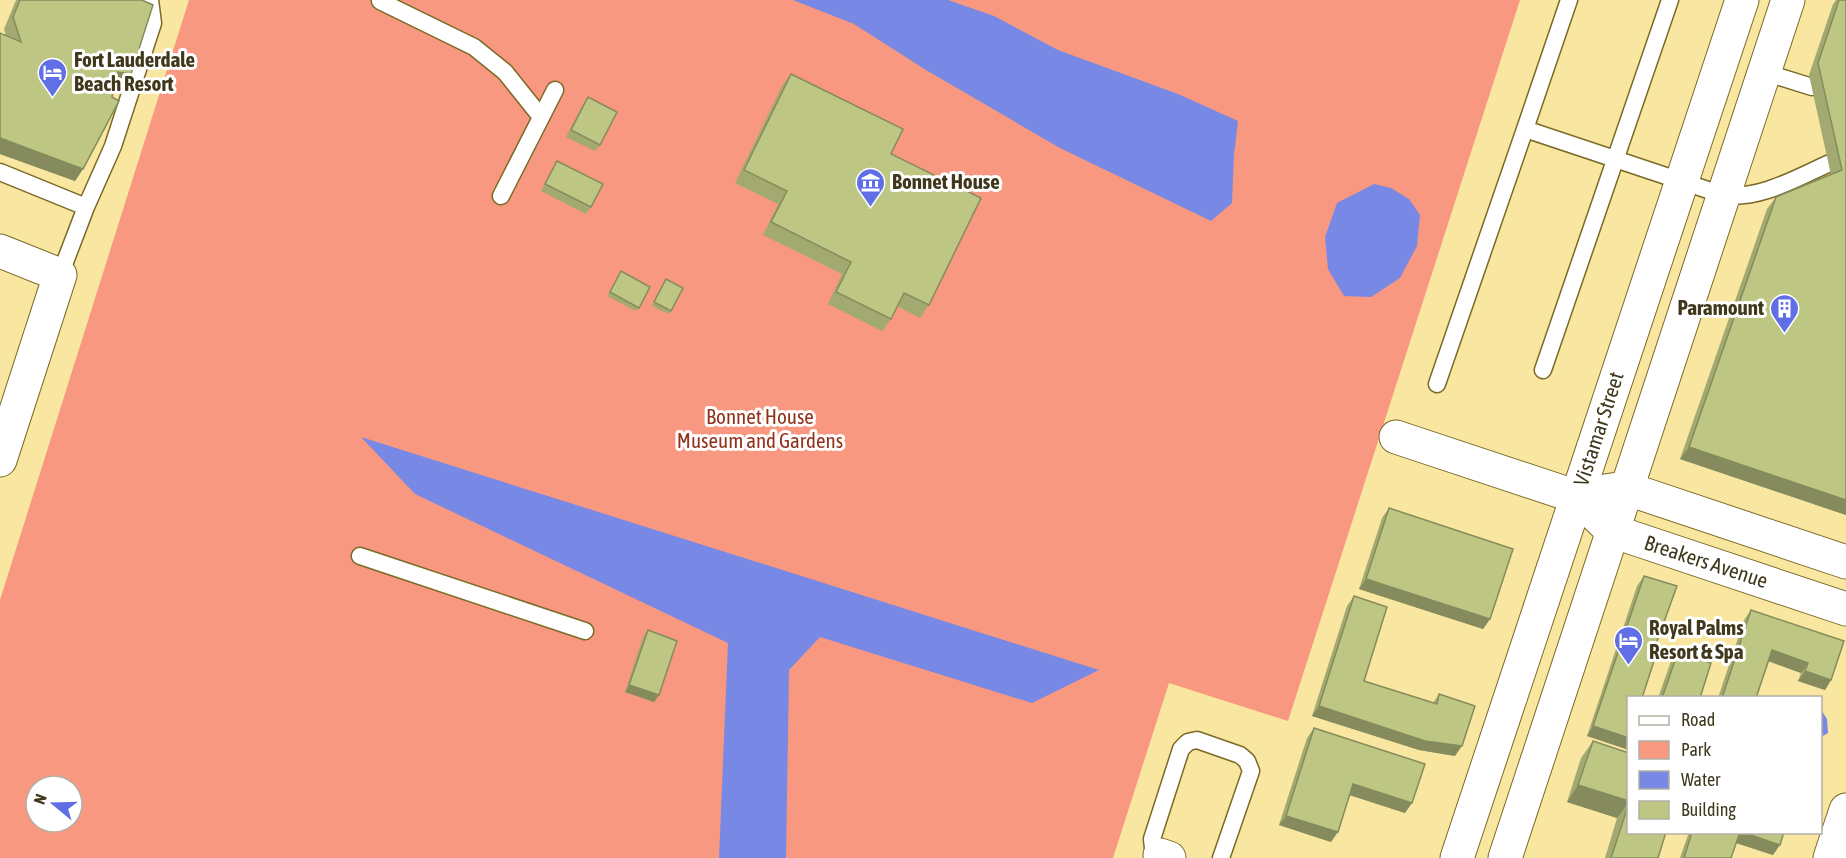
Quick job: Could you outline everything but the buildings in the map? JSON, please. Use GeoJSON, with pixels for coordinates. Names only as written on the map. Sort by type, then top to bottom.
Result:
{"type":"FeatureCollection","features":[{"type":"Feature","properties":{"kind":"street","name":"Vistamar Street"},"geometry":{"type":"LineString","coordinates":[[1457,858],[1742,0]]}},
{"type":"Feature","properties":{"kind":"street","name":"Vistamar Street"},"geometry":{"type":"LineString","coordinates":[[1505,858],[1625,488],[1788,0]]}},
{"type":"Feature","properties":{"kind":"street"},"geometry":{"type":"LineString","coordinates":[[1723,59],[1764,72]]}},
{"type":"Feature","properties":{"kind":"street"},"geometry":{"type":"LineString","coordinates":[[0,251],[60,275],[0,460]]}},
{"type":"Feature","properties":{"kind":"street","name":"Breakers Avenue"},"geometry":{"type":"LineString","coordinates":[[1396,437],[1577,497],[1612,531],[1846,609]]}},
{"type":"Feature","properties":{"kind":"street","name":"Breakers Avenue"},"geometry":{"type":"LineString","coordinates":[[1577,497],[1625,488],[1846,561]]}},
{"type":"Feature","properties":{"kind":"street"},"geometry":{"type":"LineString","coordinates":[[1502,722],[1546,735]]}},
{"type":"Feature","properties":{"kind":"street"},"geometry":{"type":"LineString","coordinates":[[1830,858],[1846,810]]}},
{"type":"Feature","properties":{"kind":"lane"},"geometry":{"type":"LineString","coordinates":[[60,275],[112,146],[153,23],[150,0]]}},
{"type":"Feature","properties":{"kind":"lane"},"geometry":{"type":"LineString","coordinates":[[1437,384],[1569,0]]}},
{"type":"Feature","properties":{"kind":"lane"},"geometry":{"type":"LineString","coordinates":[[1544,370],[1670,0]]}},
{"type":"Feature","properties":{"kind":"lane"},"geometry":{"type":"LineString","coordinates":[[380,1],[474,47],[505,72],[541,117]]}},
{"type":"Feature","properties":{"kind":"lane"},"geometry":{"type":"LineString","coordinates":[[1764,72],[1812,87]]}},
{"type":"Feature","properties":{"kind":"lane"},"geometry":{"type":"LineString","coordinates":[[501,196],[555,90]]}},
{"type":"Feature","properties":{"kind":"lane"},"geometry":{"type":"LineString","coordinates":[[1525,129],[1682,182],[1737,197],[1762,192],[1830,163]]}},
{"type":"Feature","properties":{"kind":"lane"},"geometry":{"type":"LineString","coordinates":[[0,172],[86,207]]}},
{"type":"Feature","properties":{"kind":"lane"},"geometry":{"type":"LineString","coordinates":[[360,556],[585,631]]}},
{"type":"Feature","properties":{"kind":"lane"},"geometry":{"type":"LineString","coordinates":[[1164,857],[1153,848],[1152,839],[1181,749],[1188,742],[1197,740],[1240,755],[1247,761],[1251,771],[1221,858]]}},
{"type":"Feature","properties":{"kind":"green space","name":"Bonnet House Museum and Gardens"},"geometry":{"type":"Polygon","coordinates":[[[189,0],[1520,0],[1288,721],[1169,683],[1113,858],[0,858],[0,600],[189,0]]]}},
{"type":"Feature","properties":{"kind":"water"},"geometry":{"type":"Polygon","coordinates":[[[793,0],[948,0],[994,16],[1058,50],[1178,94],[1238,121],[1232,203],[1211,221],[1060,148],[926,70],[854,24],[793,0]]]}},
{"type":"Feature","properties":{"kind":"water"},"geometry":{"type":"Polygon","coordinates":[[[1374,184],[1391,188],[1409,199],[1420,215],[1417,246],[1400,278],[1371,297],[1344,296],[1328,269],[1325,237],[1337,203],[1374,184]]]}},
{"type":"Feature","properties":{"kind":"water"},"geometry":{"type":"Polygon","coordinates":[[[361,437],[1099,670],[1032,703],[820,637],[789,670],[786,858],[719,858],[728,643],[415,494],[361,437]]]}},
{"type":"Feature","properties":{"kind":"water"},"geometry":{"type":"Polygon","coordinates":[[[1822,711],[1827,719],[1828,733],[1822,736],[1822,711]]]}},
{"type":"Feature","properties":{"kind":"place","name":"Fort Lauderdale Beach Resort"},"geometry":{"type":"Point","coordinates":[53,98]}},
{"type":"Feature","properties":{"kind":"place","name":"Bonnet House"},"geometry":{"type":"Point","coordinates":[871,208]}},
{"type":"Feature","properties":{"kind":"place","name":"Paramount"},"geometry":{"type":"Point","coordinates":[1785,334]}},
{"type":"Feature","properties":{"kind":"place","name":"Royal Palms Resort & Spa"},"geometry":{"type":"Point","coordinates":[1628,666]}}]}
